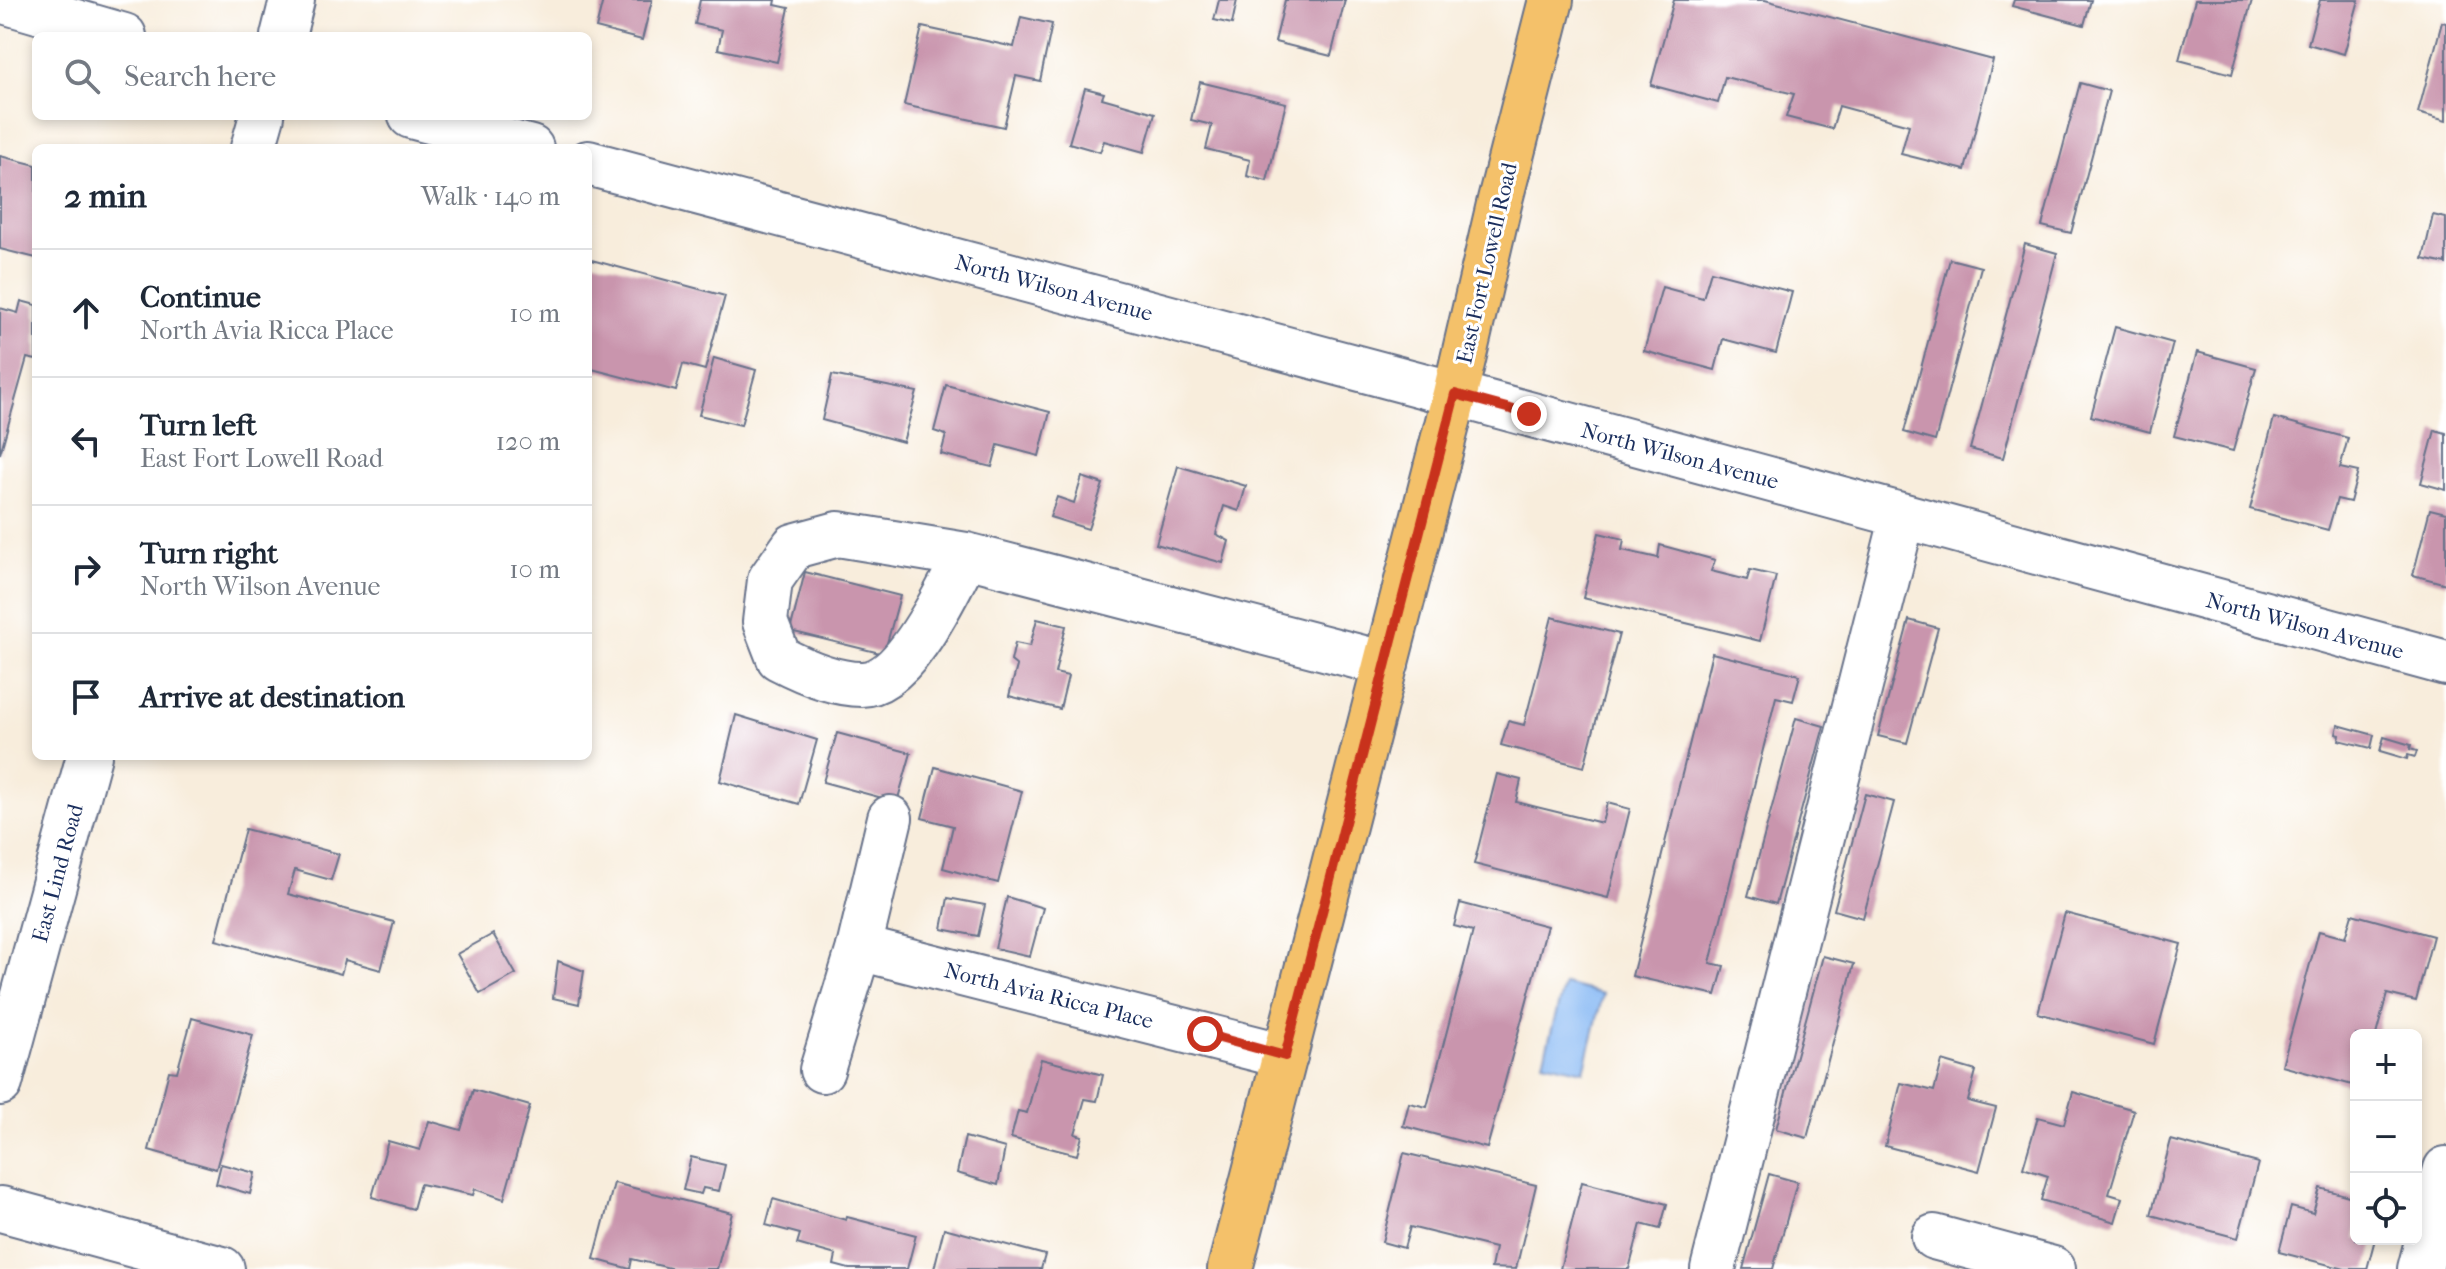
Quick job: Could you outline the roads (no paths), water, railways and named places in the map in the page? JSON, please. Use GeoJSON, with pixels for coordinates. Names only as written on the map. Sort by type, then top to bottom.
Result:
{"type":"FeatureCollection","features":[{"type":"Feature","properties":{"kind":"main road","name":"East Fort Lowell Road"},"geometry":{"type":"LineString","coordinates":[[1230,1269],[1455,394],[1551,0]]}},
{"type":"Feature","properties":{"kind":"street"},"geometry":{"type":"LineString","coordinates":[[0,0],[110,32]]}},
{"type":"Feature","properties":{"kind":"street"},"geometry":{"type":"LineString","coordinates":[[284,32],[292,0]]}},
{"type":"Feature","properties":{"kind":"street"},"geometry":{"type":"LineString","coordinates":[[254,144],[261,120]]}},
{"type":"Feature","properties":{"kind":"street"},"geometry":{"type":"LineString","coordinates":[[426,120],[516,144]]}},
{"type":"Feature","properties":{"kind":"street","name":"North Wilson Avenue"},"geometry":{"type":"LineString","coordinates":[[592,164],[2446,663]]}},
{"type":"Feature","properties":{"kind":"street"},"geometry":{"type":"LineString","coordinates":[[1713,1269],[1903,516]]}},
{"type":"Feature","properties":{"kind":"street"},"geometry":{"type":"LineString","coordinates":[[966,555],[912,652],[884,676],[863,685],[808,673],[779,658],[765,622],[770,580],[794,546],[838,534],[966,555],[1386,664]]}},
{"type":"Feature","properties":{"kind":"street","name":"East Lind Road"},"geometry":{"type":"LineString","coordinates":[[0,1083],[88,760]]}},
{"type":"Feature","properties":{"kind":"street"},"geometry":{"type":"LineString","coordinates":[[822,1070],[859,948],[890,818]]}},
{"type":"Feature","properties":{"kind":"street","name":"North Avia Ricca Place"},"geometry":{"type":"LineString","coordinates":[[859,948],[1285,1056]]}},
{"type":"Feature","properties":{"kind":"street"},"geometry":{"type":"LineString","coordinates":[[2420,1269],[2446,1173]]}},
{"type":"Feature","properties":{"kind":"street"},"geometry":{"type":"LineString","coordinates":[[0,1203],[222,1269]]}},
{"type":"Feature","properties":{"kind":"street"},"geometry":{"type":"LineString","coordinates":[[1934,1237],[2053,1269]]}},
{"type":"Feature","properties":{"kind":"water"},"geometry":{"type":"Polygon","coordinates":[[[1564,984],[1603,994],[1584,1071],[1543,1062],[1564,984]]]}}]}
